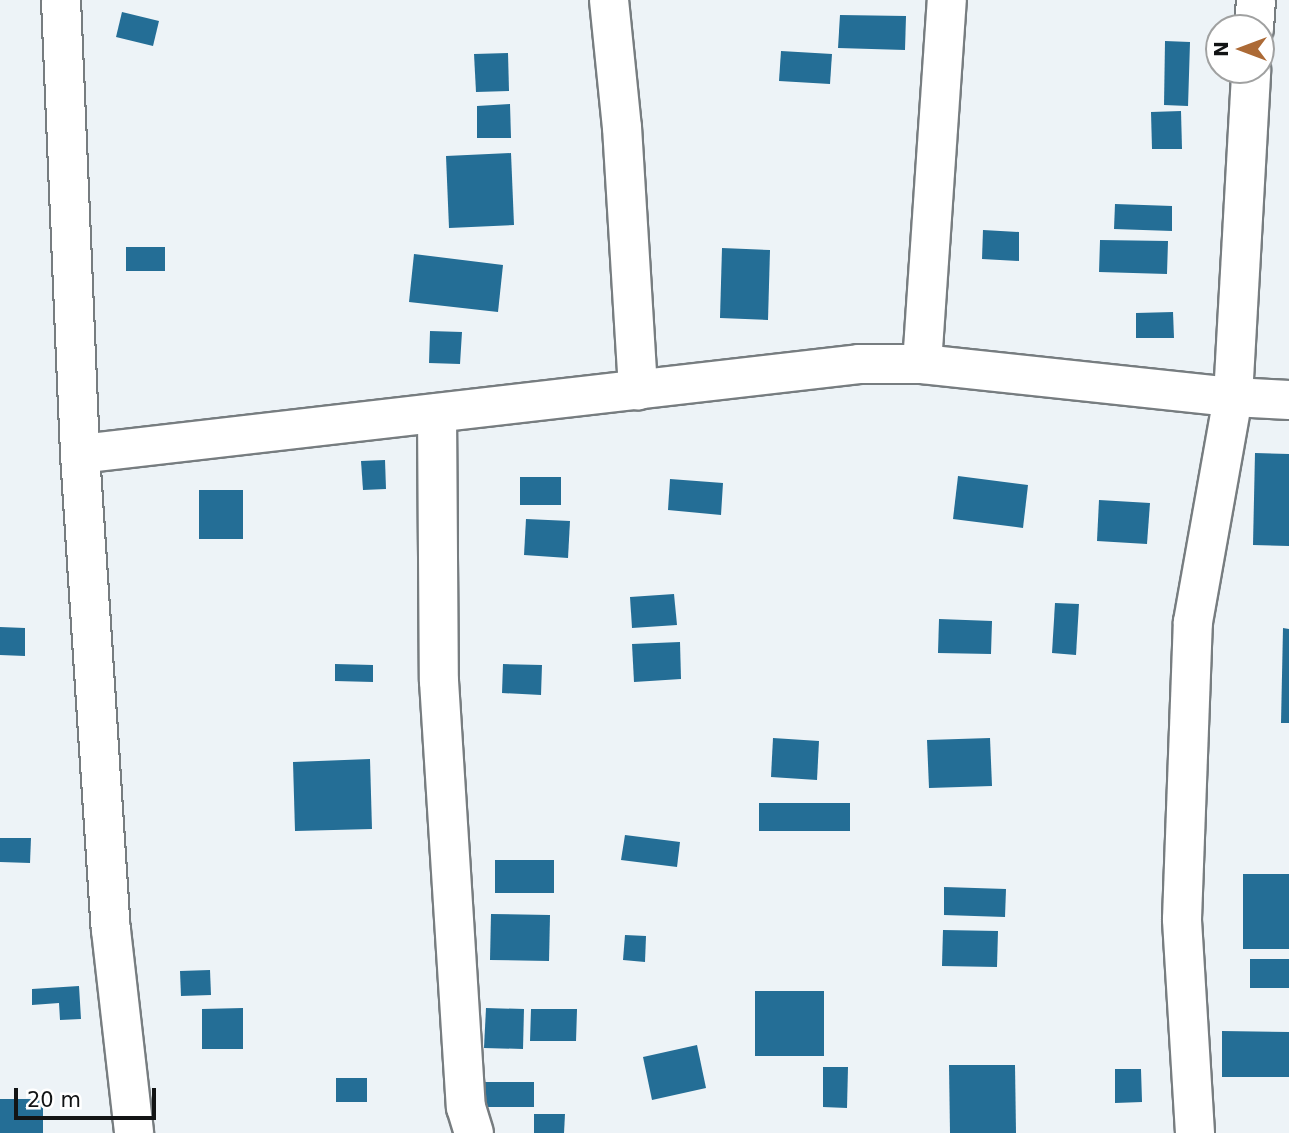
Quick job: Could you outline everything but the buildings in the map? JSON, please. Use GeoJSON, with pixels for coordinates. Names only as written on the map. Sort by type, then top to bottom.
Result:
{"type":"FeatureCollection","features":[{"type":"Feature","properties":{"kind":"street"},"geometry":{"type":"LineString","coordinates":[[61,0],[80,454],[111,930],[134,1133]]}},
{"type":"Feature","properties":{"kind":"street"},"geometry":{"type":"LineString","coordinates":[[609,0],[622,127],[638,391]]}},
{"type":"Feature","properties":{"kind":"street"},"geometry":{"type":"LineString","coordinates":[[922,364],[947,0]]}},
{"type":"Feature","properties":{"kind":"street"},"geometry":{"type":"LineString","coordinates":[[1195,1133],[1182,919],[1193,622],[1233,397],[1250,84]]}},
{"type":"Feature","properties":{"kind":"street"},"geometry":{"type":"LineString","coordinates":[[80,454],[859,364],[922,364],[1233,397],[1289,400]]}},
{"type":"Feature","properties":{"kind":"street"},"geometry":{"type":"LineString","coordinates":[[437,413],[439,681],[466,1094],[474,1133]]}}]}
